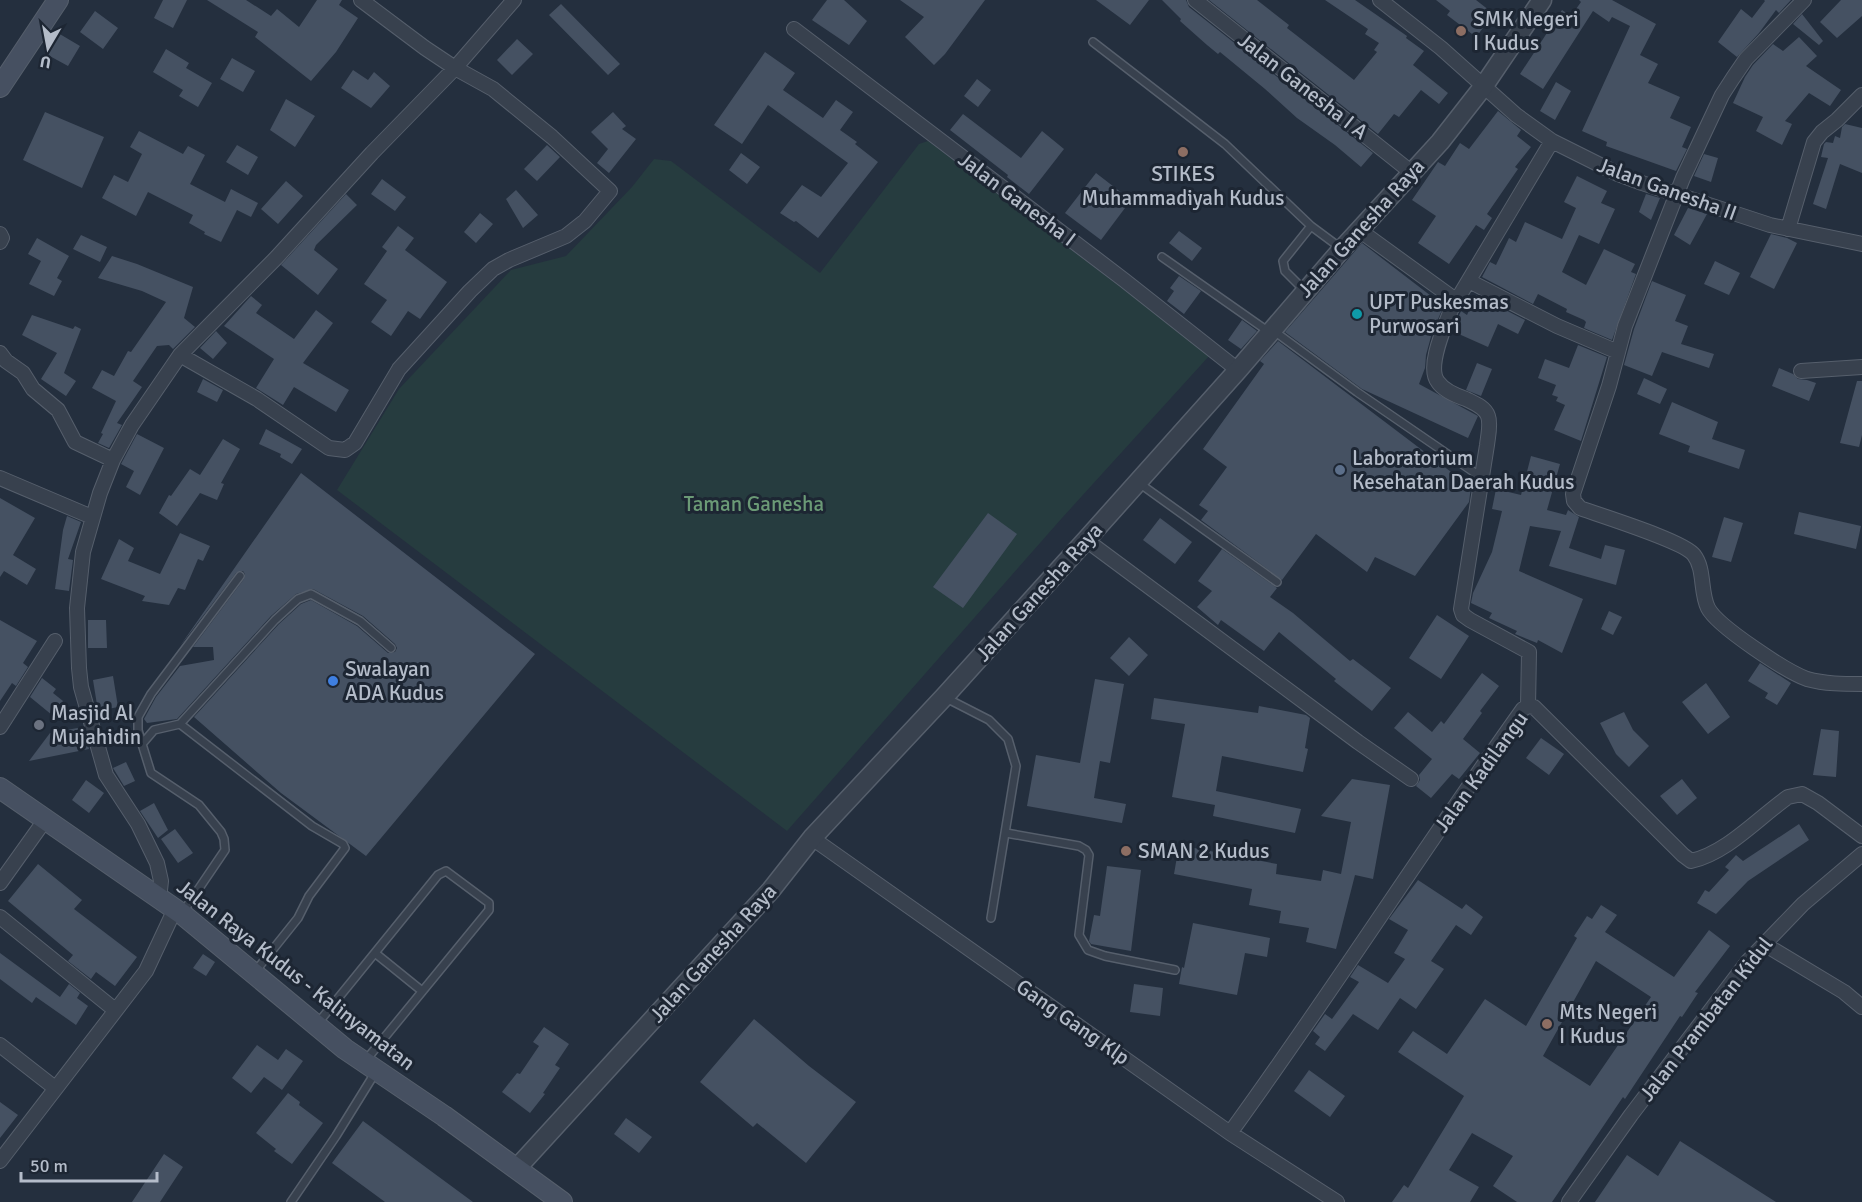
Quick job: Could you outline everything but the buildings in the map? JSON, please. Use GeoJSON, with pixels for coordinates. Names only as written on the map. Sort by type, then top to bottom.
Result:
{"type":"FeatureCollection","features":[{"type":"Feature","properties":{"kind":"main road"},"geometry":{"type":"LineString","coordinates":[[0,87],[57,0]]}},
{"type":"Feature","properties":{"kind":"main road","name":"Jalan Raya Kudus - Kalinyamatan"},"geometry":{"type":"LineString","coordinates":[[0,788],[172,907],[316,1025],[370,1066],[517,1168],[558,1201]]}},
{"type":"Feature","properties":{"kind":"street"},"geometry":{"type":"LineString","coordinates":[[180,355],[257,399],[329,448],[345,450],[355,443],[399,369],[441,321],[493,269],[509,260],[566,237],[585,221],[610,191],[533,121],[492,89],[455,68],[362,0]]}},
{"type":"Feature","properties":{"kind":"street"},"geometry":{"type":"LineString","coordinates":[[2,1154],[146,971],[172,907],[155,857],[138,824],[106,775],[81,687],[77,608],[83,552],[92,517],[113,460],[132,425],[180,355],[278,257],[372,153],[455,68],[514,0]]}},
{"type":"Feature","properties":{"kind":"street","name":"Jalan Ganesha I A"},"geometry":{"type":"LineString","coordinates":[[1196,0],[1280,70],[1411,172]]}},
{"type":"Feature","properties":{"kind":"street","name":"Jalan Ganesha II"},"geometry":{"type":"LineString","coordinates":[[1380,0],[1441,48],[1516,115],[1552,141],[1618,174],[1676,194],[1770,225],[1862,244]]}},
{"type":"Feature","properties":{"kind":"street","name":"Jalan Ganesha Raya"},"geometry":{"type":"LineString","coordinates":[[517,1168],[771,890],[812,838],[1086,540],[1238,370],[1342,249],[1440,142],[1483,87],[1542,0]]}},
{"type":"Feature","properties":{"kind":"street"},"geometry":{"type":"LineString","coordinates":[[1804,0],[1746,59],[1733,78],[1722,95],[1676,194],[1625,326],[1595,430],[1574,489],[1574,501],[1576,505],[1598,515],[1676,543],[1694,554],[1701,572],[1707,607],[1716,618],[1742,640],[1796,675],[1821,682],[1862,684]]}},
{"type":"Feature","properties":{"kind":"street","name":"Jalan Ganesha I"},"geometry":{"type":"LineString","coordinates":[[794,29],[1124,280],[1238,370]]}},
{"type":"Feature","properties":{"kind":"street"},"geometry":{"type":"LineString","coordinates":[[1788,229],[1816,138],[1862,95]]}},
{"type":"Feature","properties":{"kind":"street"},"geometry":{"type":"LineString","coordinates":[[1528,706],[1529,652],[1470,620],[1463,615],[1461,609],[1487,445],[1489,417],[1475,403],[1445,388],[1438,382],[1435,375],[1436,353],[1442,333],[1457,301],[1552,141]]}},
{"type":"Feature","properties":{"kind":"street"},"geometry":{"type":"LineString","coordinates":[[1359,230],[1457,301]]}},
{"type":"Feature","properties":{"kind":"street"},"geometry":{"type":"LineString","coordinates":[[0,234],[0,242]]}},
{"type":"Feature","properties":{"kind":"street"},"geometry":{"type":"LineString","coordinates":[[1469,281],[1557,326],[1618,352]]}},
{"type":"Feature","properties":{"kind":"street"},"geometry":{"type":"LineString","coordinates":[[0,353],[6,361],[22,372],[33,389],[58,410],[75,442],[113,460]]}},
{"type":"Feature","properties":{"kind":"street"},"geometry":{"type":"LineString","coordinates":[[1800,371],[1862,367]]}},
{"type":"Feature","properties":{"kind":"street"},"geometry":{"type":"LineString","coordinates":[[0,478],[92,517]]}},
{"type":"Feature","properties":{"kind":"street"},"geometry":{"type":"LineString","coordinates":[[1086,540],[1411,779]]}},
{"type":"Feature","properties":{"kind":"street"},"geometry":{"type":"LineString","coordinates":[[0,727],[55,641]]}},
{"type":"Feature","properties":{"kind":"street","name":"Jalan Kadilangu"},"geometry":{"type":"LineString","coordinates":[[1230,1133],[1291,1049],[1451,809],[1523,709],[1528,706],[1534,707],[1691,861],[1704,858],[1722,849],[1788,797],[1802,794],[1818,802],[1862,836]]}},
{"type":"Feature","properties":{"kind":"street"},"geometry":{"type":"LineString","coordinates":[[0,883],[45,820]]}},
{"type":"Feature","properties":{"kind":"street","name":"Gang Gang Klp"},"geometry":{"type":"LineString","coordinates":[[812,838],[1230,1133],[1337,1202]]}},
{"type":"Feature","properties":{"kind":"street","name":"Jalan Prambatan Kidul"},"geometry":{"type":"LineString","coordinates":[[1569,1202],[1729,984],[1803,903],[1862,854]]}},
{"type":"Feature","properties":{"kind":"street"},"geometry":{"type":"LineString","coordinates":[[0,917],[115,1010]]}},
{"type":"Feature","properties":{"kind":"street"},"geometry":{"type":"LineString","coordinates":[[1764,944],[1844,992],[1862,1007]]}},
{"type":"Feature","properties":{"kind":"street"},"geometry":{"type":"LineString","coordinates":[[0,1045],[55,1088]]}},
{"type":"Feature","properties":{"kind":"lane"},"geometry":{"type":"LineString","coordinates":[[1093,42],[1225,144],[1311,226],[1342,249]]}},
{"type":"Feature","properties":{"kind":"lane"},"geometry":{"type":"LineString","coordinates":[[1305,291],[1285,271],[1283,261],[1311,226]]}},
{"type":"Feature","properties":{"kind":"lane"},"geometry":{"type":"LineString","coordinates":[[1162,257],[1481,477]]}},
{"type":"Feature","properties":{"kind":"lane"},"geometry":{"type":"LineString","coordinates":[[1137,482],[1277,582]]}},
{"type":"Feature","properties":{"kind":"lane"},"geometry":{"type":"LineString","coordinates":[[172,907],[225,850],[224,839],[199,805],[151,773],[138,730],[138,717],[151,694],[240,576]]}},
{"type":"Feature","properties":{"kind":"lane"},"geometry":{"type":"LineString","coordinates":[[142,744],[154,730],[180,724],[275,620],[304,596],[311,594],[360,621],[391,648]]}},
{"type":"Feature","properties":{"kind":"lane"},"geometry":{"type":"LineString","coordinates":[[944,697],[989,720],[1008,739],[1016,766],[991,918]]}},
{"type":"Feature","properties":{"kind":"lane"},"geometry":{"type":"LineString","coordinates":[[180,724],[312,826],[343,844],[345,848],[309,896],[298,918],[254,973]]}},
{"type":"Feature","properties":{"kind":"lane"},"geometry":{"type":"LineString","coordinates":[[1006,833],[1079,846],[1086,850],[1089,855],[1079,935],[1088,950],[1106,956],[1175,970]]}},
{"type":"Feature","properties":{"kind":"lane"},"geometry":{"type":"LineString","coordinates":[[291,1202],[336,1136],[370,1066],[422,991],[489,910],[489,903],[446,871],[438,875],[316,1025]]}},
{"type":"Feature","properties":{"kind":"lane"},"geometry":{"type":"LineString","coordinates":[[375,953],[422,991]]}},
{"type":"Feature","properties":{"kind":"green space","name":"Taman Ganesha"},"geometry":{"type":"Polygon","coordinates":[[[928,141],[1210,355],[1062,518],[787,831],[337,490],[399,389],[511,270],[566,256],[632,187],[654,159],[671,161],[820,273],[919,144],[928,141]]]}},
{"type":"Feature","properties":{"kind":"place","name":"SMK Negeri I Kudus"},"geometry":{"type":"Point","coordinates":[1461,31]}},
{"type":"Feature","properties":{"kind":"place","name":"STIKES Muhammadiyah Kudus"},"geometry":{"type":"Point","coordinates":[1183,152]}},
{"type":"Feature","properties":{"kind":"place","name":"UPT Puskesmas Purwosari"},"geometry":{"type":"Point","coordinates":[1357,314]}},
{"type":"Feature","properties":{"kind":"place","name":"Laboratorium Kesehatan Daerah Kudus"},"geometry":{"type":"Point","coordinates":[1340,470]}},
{"type":"Feature","properties":{"kind":"place","name":"Swalayan ADA Kudus"},"geometry":{"type":"Point","coordinates":[333,681]}},
{"type":"Feature","properties":{"kind":"place","name":"Masjid Al Mujahidin"},"geometry":{"type":"Point","coordinates":[39,725]}},
{"type":"Feature","properties":{"kind":"place","name":"SMAN 2 Kudus"},"geometry":{"type":"Point","coordinates":[1126,851]}},
{"type":"Feature","properties":{"kind":"place","name":"Mts Negeri I Kudus"},"geometry":{"type":"Point","coordinates":[1547,1024]}}]}
